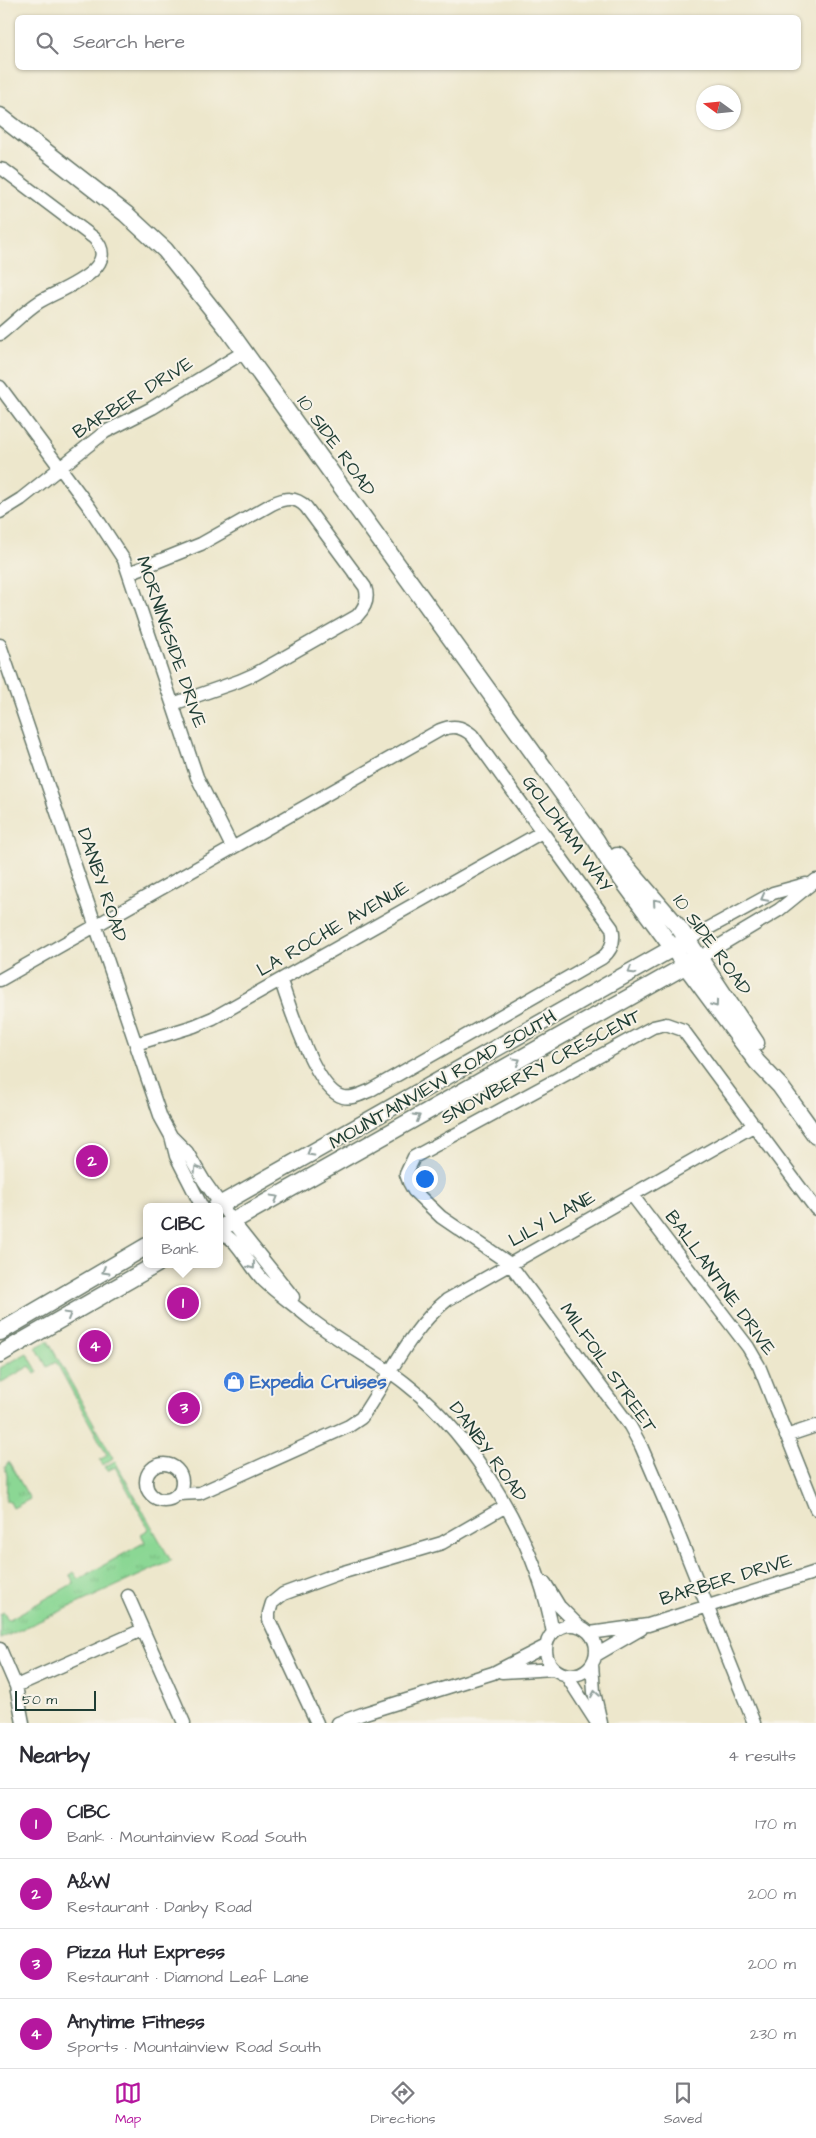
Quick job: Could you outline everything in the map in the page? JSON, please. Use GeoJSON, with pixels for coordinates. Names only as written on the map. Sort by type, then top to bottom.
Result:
{"type":"FeatureCollection","features":[{"type":"Feature","properties":{"kind":"main road","name":"10 SIDE ROAD"},"geometry":{"type":"LineString","coordinates":[[0,116],[126,214],[165,250],[244,352],[596,840],[619,858],[692,961],[765,1056],[780,1086],[816,1136]]}},
{"type":"Feature","properties":{"kind":"main road","name":"MOUNTAINVIEW ROAD SOUTH"},"geometry":{"type":"LineString","coordinates":[[223,1203],[680,943]]}},
{"type":"Feature","properties":{"kind":"main road","name":"MOUNTAINVIEW ROAD SOUTH"},"geometry":{"type":"LineString","coordinates":[[224,1227],[692,961]]}},
{"type":"Feature","properties":{"kind":"main road"},"geometry":{"type":"LineString","coordinates":[[0,1332],[143,1248]]}},
{"type":"Feature","properties":{"kind":"main road"},"geometry":{"type":"LineString","coordinates":[[0,1354],[150,1268]]}},
{"type":"Feature","properties":{"kind":"street"},"geometry":{"type":"LineString","coordinates":[[0,169],[4,170],[94,238],[102,249],[101,259],[90,275],[39,302],[0,334]]}},
{"type":"Feature","properties":{"kind":"street","name":"BARBER DRIVE"},"geometry":{"type":"LineString","coordinates":[[0,512],[21,499],[105,432],[152,408],[244,352]]}},
{"type":"Feature","properties":{"kind":"street","name":"MORNINGSIDE DRIVE"},"geometry":{"type":"LineString","coordinates":[[0,388],[117,546],[129,573],[197,777],[232,847]]}},
{"type":"Feature","properties":{"kind":"street"},"geometry":{"type":"LineString","coordinates":[[129,573],[201,544],[272,504],[284,499],[293,498],[306,507],[365,587],[366,601],[362,612],[357,616],[255,674],[173,704]]}},
{"type":"Feature","properties":{"kind":"street","name":"BARBER DRIVE"},"geometry":{"type":"LineString","coordinates":[[0,523],[21,499]]}},
{"type":"Feature","properties":{"kind":"street","name":"DANBY ROAD"},"geometry":{"type":"LineString","coordinates":[[0,645],[161,1118],[171,1136],[176,1156],[200,1203]]}},
{"type":"Feature","properties":{"kind":"street","name":"GOLDHAM WAY"},"geometry":{"type":"LineString","coordinates":[[0,980],[440,730],[453,726],[463,729],[472,735],[612,928],[613,944],[602,958],[369,1090],[349,1098],[334,1092],[313,1064],[280,981]]}},
{"type":"Feature","properties":{"kind":"street","name":"LA ROCHE AVENUE"},"geometry":{"type":"LineString","coordinates":[[136,1044],[194,1026],[212,1018],[542,832]]}},
{"type":"Feature","properties":{"kind":"street"},"geometry":{"type":"LineString","coordinates":[[680,943],[773,894],[813,881]]}},
{"type":"Feature","properties":{"kind":"street"},"geometry":{"type":"LineString","coordinates":[[692,961],[779,910],[813,881]]}},
{"type":"Feature","properties":{"kind":"street","name":"SNOWBERRY CRESCENT"},"geometry":{"type":"LineString","coordinates":[[510,1264],[441,1216],[414,1191],[406,1174],[408,1166],[414,1157],[653,1027],[666,1024],[683,1030],[816,1209]]}},
{"type":"Feature","properties":{"kind":"street","name":"LILY LANE"},"geometry":{"type":"LineString","coordinates":[[178,1494],[200,1493],[349,1426],[361,1418],[416,1333],[438,1307],[460,1291],[755,1125]]}},
{"type":"Feature","properties":{"kind":"street","name":"DANBY ROAD"},"geometry":{"type":"LineString","coordinates":[[171,1136],[187,1152],[218,1203]]}},
{"type":"Feature","properties":{"kind":"street","name":"BALLANTINE DRIVE"},"geometry":{"type":"LineString","coordinates":[[632,1195],[748,1347],[760,1366],[816,1509]]}},
{"type":"Feature","properties":{"kind":"street","name":"DANBY ROAD"},"geometry":{"type":"LineString","coordinates":[[224,1227],[273,1274],[315,1322],[391,1372],[422,1397],[447,1423],[497,1490],[506,1506],[535,1569],[549,1610],[553,1633]]}},
{"type":"Feature","properties":{"kind":"street","name":"MILFOIL STREET"},"geometry":{"type":"LineString","coordinates":[[510,1264],[630,1426],[641,1446],[672,1518],[754,1723]]}},
{"type":"Feature","properties":{"kind":"street"},"geometry":{"type":"LineString","coordinates":[[786,1436],[816,1426]]}},
{"type":"Feature","properties":{"kind":"street"},"geometry":{"type":"LineString","coordinates":[[317,1723],[269,1620],[272,1603],[288,1592],[337,1574],[442,1543],[506,1506]]}},
{"type":"Feature","properties":{"kind":"street","name":"DANBY ROAD"},"geometry":{"type":"LineString","coordinates":[[535,1569],[559,1606],[584,1629]]}},
{"type":"Feature","properties":{"kind":"street","name":"BARBER DRIVE"},"geometry":{"type":"LineString","coordinates":[[594,1659],[648,1625],[816,1572]]}},
{"type":"Feature","properties":{"kind":"street"},"geometry":{"type":"LineString","coordinates":[[128,1596],[180,1722]]}},
{"type":"Feature","properties":{"kind":"street"},"geometry":{"type":"LineString","coordinates":[[597,1723],[546,1656],[546,1646],[553,1633],[568,1625],[584,1629],[596,1645],[594,1692],[602,1723]]}},
{"type":"Feature","properties":{"kind":"street","name":"BARBER DRIVE"},"geometry":{"type":"LineString","coordinates":[[584,1629],[648,1625]]}},
{"type":"Feature","properties":{"kind":"street"},"geometry":{"type":"LineString","coordinates":[[16,1686],[142,1630]]}},
{"type":"Feature","properties":{"kind":"street"},"geometry":{"type":"LineString","coordinates":[[338,1723],[365,1712],[493,1673],[546,1646]]}},
{"type":"Feature","properties":{"kind":"street"},"geometry":{"type":"LineString","coordinates":[[0,1649],[16,1686],[23,1723]]}},
{"type":"Feature","properties":{"kind":"street"},"geometry":{"type":"LineString","coordinates":[[493,1673],[560,1672],[578,1675],[586,1671],[594,1659]]}},
{"type":"Feature","properties":{"kind":"green space"},"geometry":{"type":"Polygon","coordinates":[[[48,1341],[113,1458],[103,1465],[100,1460],[107,1455],[56,1362],[47,1367],[36,1347],[48,1341]]]}},
{"type":"Feature","properties":{"kind":"green space"},"geometry":{"type":"Polygon","coordinates":[[[27,1353],[38,1372],[35,1374],[30,1366],[0,1383],[0,1368],[27,1353]]]}},
{"type":"Feature","properties":{"kind":"green space"},"geometry":{"type":"Polygon","coordinates":[[[115,1461],[171,1561],[0,1639],[0,1614],[4,1612],[8,1620],[74,1583],[70,1575],[74,1572],[79,1579],[145,1542],[141,1534],[149,1529],[115,1467],[107,1471],[104,1467],[115,1461]]]}},
{"type":"Feature","properties":{"kind":"green space"},"geometry":{"type":"Polygon","coordinates":[[[9,1462],[30,1499],[13,1508],[10,1502],[6,1501],[7,1476],[5,1467],[9,1462]]]}},
{"type":"Feature","properties":{"kind":"place","name":"A&W"},"geometry":{"type":"Point","coordinates":[92,1161]}},
{"type":"Feature","properties":{"kind":"place","name":"CIBC"},"geometry":{"type":"Point","coordinates":[183,1303]}},
{"type":"Feature","properties":{"kind":"place","name":"Anytime Fitness"},"geometry":{"type":"Point","coordinates":[95,1346]}},
{"type":"Feature","properties":{"kind":"place","name":"Expedia Cruises"},"geometry":{"type":"Point","coordinates":[234,1382]}},
{"type":"Feature","properties":{"kind":"place","name":"Pizza Hut Express"},"geometry":{"type":"Point","coordinates":[184,1408]}}]}
